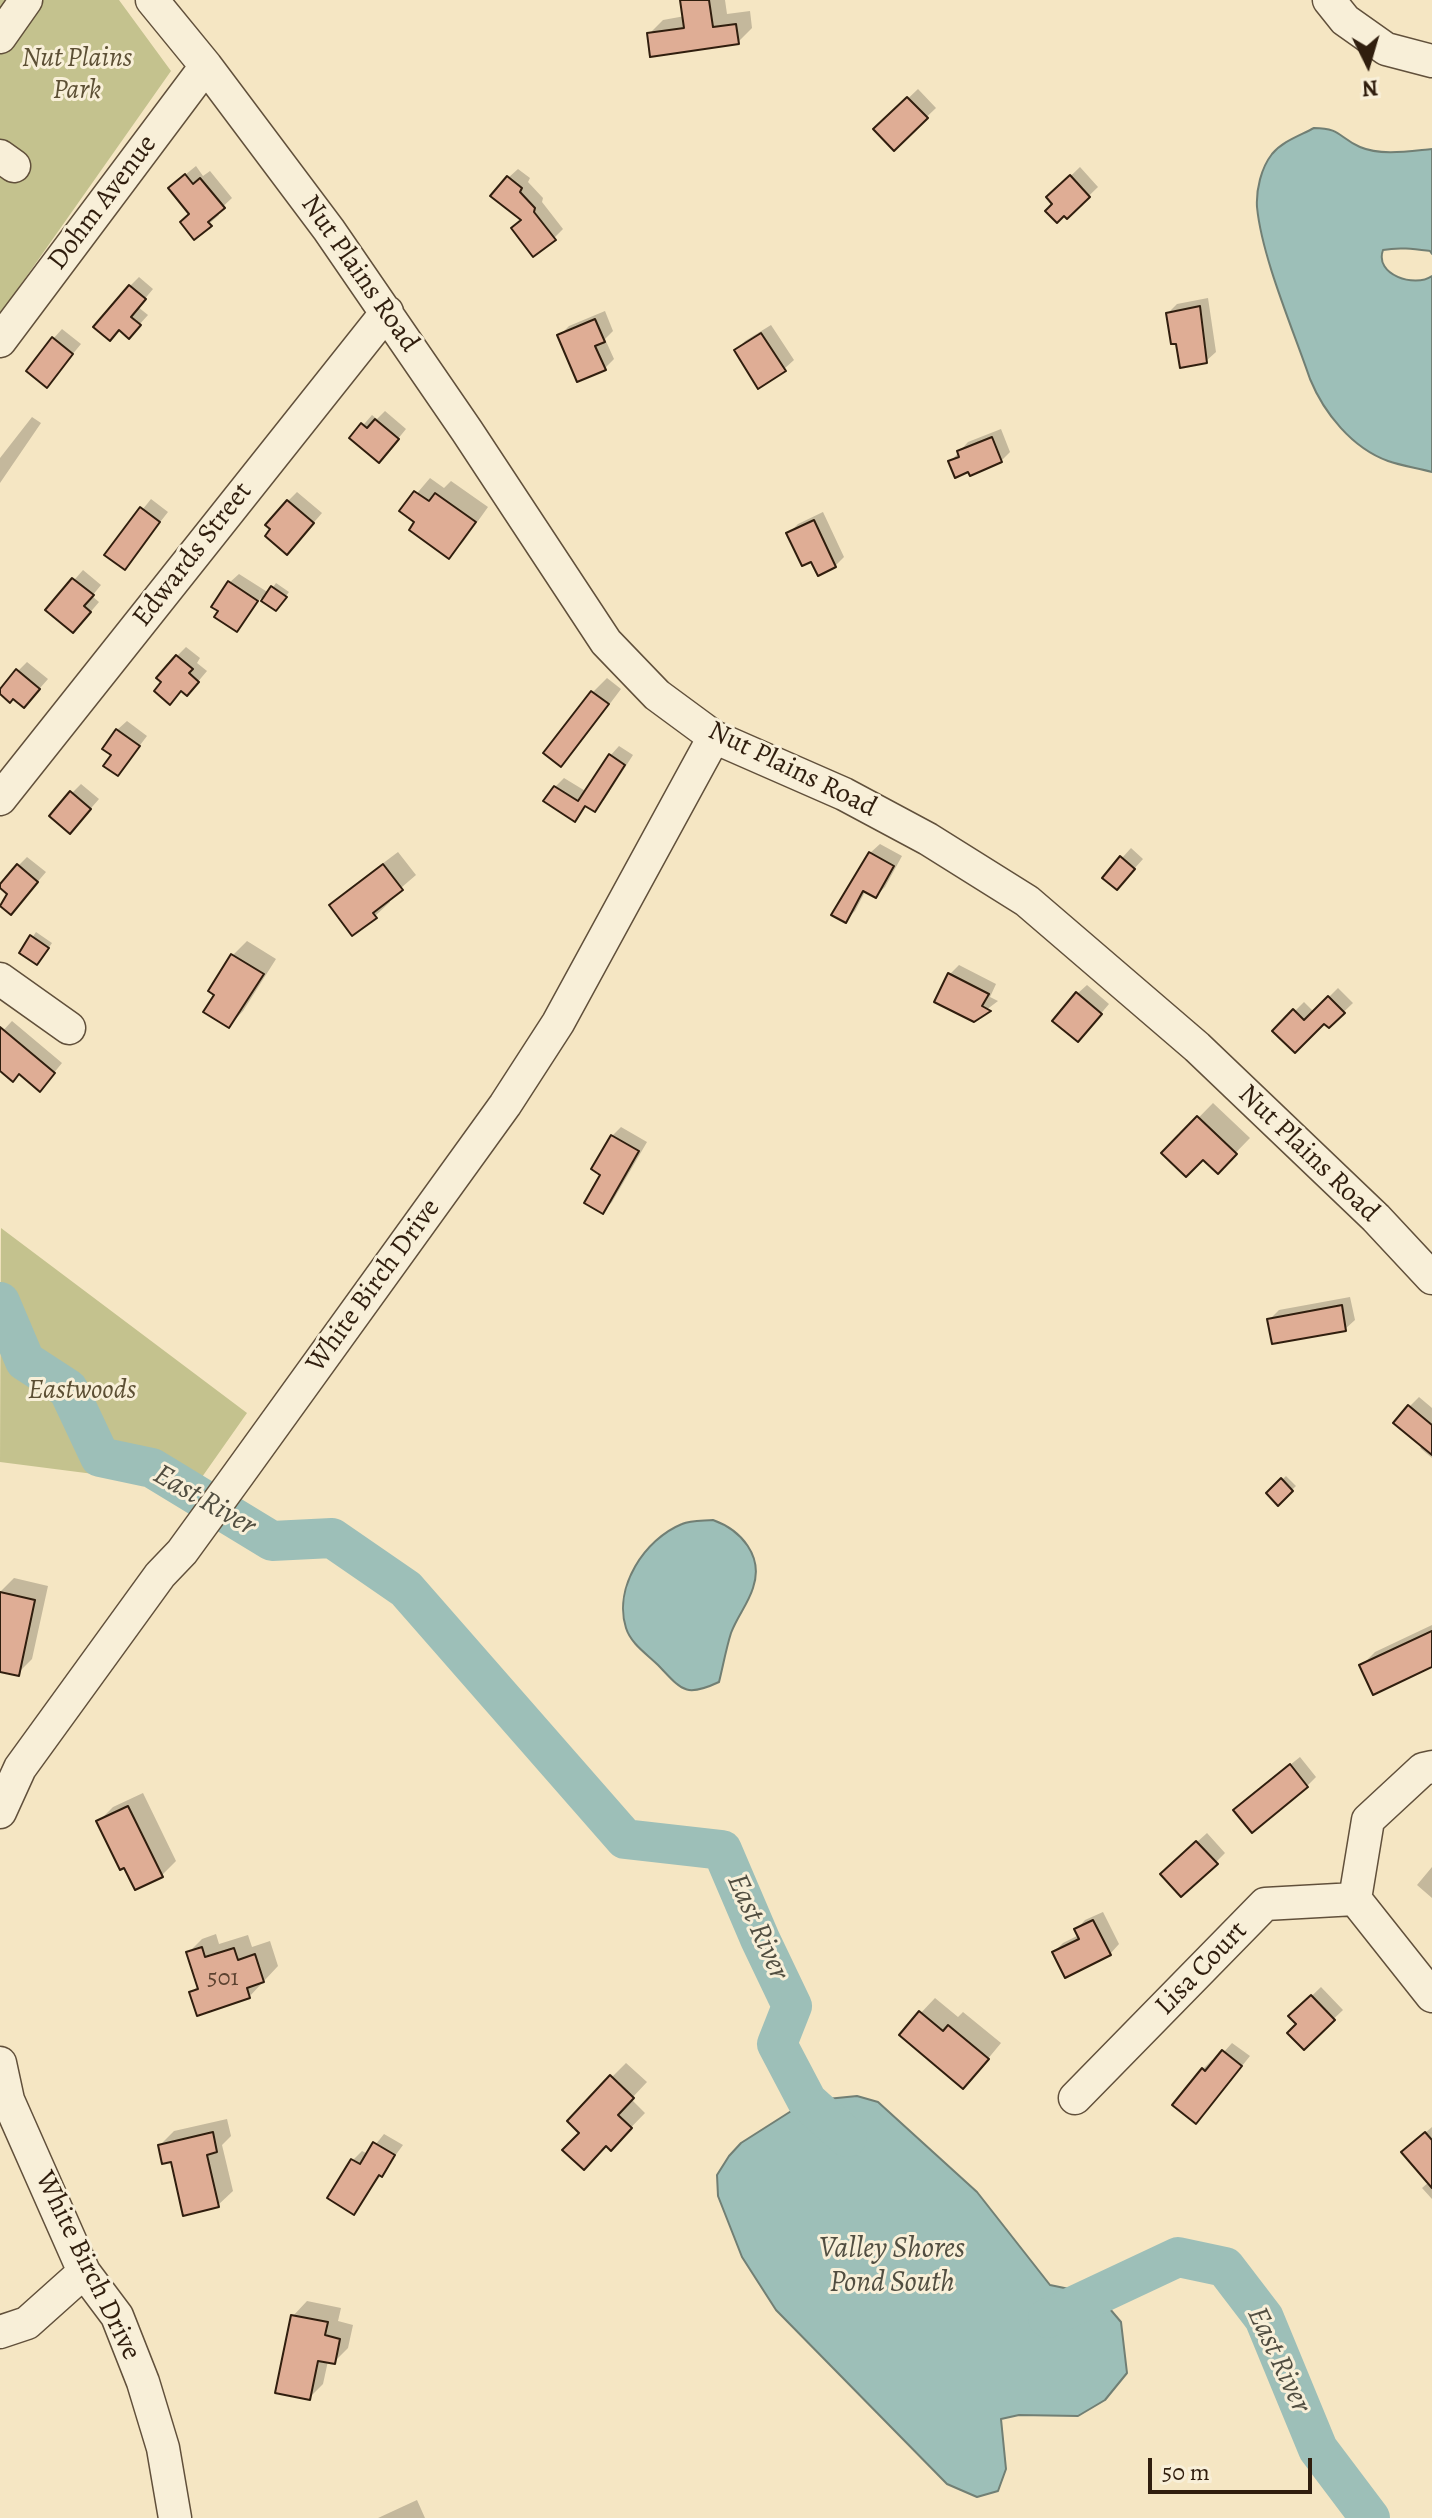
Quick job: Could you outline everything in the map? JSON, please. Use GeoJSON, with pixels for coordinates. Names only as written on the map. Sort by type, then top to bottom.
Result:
{"type":"FeatureCollection","features":[{"type":"Feature","properties":{"kind":"street"},"geometry":{"type":"LineString","coordinates":[[0,37],[26,0]]}},
{"type":"Feature","properties":{"kind":"street","name":"Nut Plains Road"},"geometry":{"type":"LineString","coordinates":[[152,0],[321,218],[606,642],[657,695],[714,737],[858,802],[928,839],[1027,901],[1197,1047],[1376,1218],[1432,1278]]}},
{"type":"Feature","properties":{"kind":"street"},"geometry":{"type":"LineString","coordinates":[[1329,0],[1345,20],[1386,49],[1432,61]]}},
{"type":"Feature","properties":{"kind":"street","name":"Dohm Avenue"},"geometry":{"type":"LineString","coordinates":[[0,341],[206,66]]}},
{"type":"Feature","properties":{"kind":"street","name":"Edwards Street"},"geometry":{"type":"LineString","coordinates":[[0,799],[387,312]]}},
{"type":"Feature","properties":{"kind":"street","name":"White Birch Drive"},"geometry":{"type":"LineString","coordinates":[[0,1812],[20,1768],[160,1575],[182,1552],[238,1475],[486,1131],[535,1058],[565,1010],[714,737]]}},
{"type":"Feature","properties":{"kind":"street"},"geometry":{"type":"LineString","coordinates":[[0,979],[69,1028]]}},
{"type":"Feature","properties":{"kind":"street"},"geometry":{"type":"LineString","coordinates":[[1432,1767],[1423,1769],[1368,1820],[1355,1899],[1432,1996]]}},
{"type":"Feature","properties":{"kind":"street","name":"Lisa Court"},"geometry":{"type":"LineString","coordinates":[[1075,2098],[1265,1904],[1355,1899]]}},
{"type":"Feature","properties":{"kind":"street","name":"White Birch Drive"},"geometry":{"type":"LineString","coordinates":[[0,2063],[8,2100],[84,2272],[117,2316],[143,2382],[163,2448],[175,2518]]}},
{"type":"Feature","properties":{"kind":"street"},"geometry":{"type":"LineString","coordinates":[[0,2332],[27,2323],[84,2272]]}},
{"type":"Feature","properties":{"kind":"green space","name":"Nut Plains Park"},"geometry":{"type":"Polygon","coordinates":[[[0,0],[119,0],[171,71],[0,314],[0,0]]]}},
{"type":"Feature","properties":{"kind":"green space","name":"Eastwoods"},"geometry":{"type":"Polygon","coordinates":[[[1,1228],[247,1413],[195,1487],[0,1462],[1,1228]]]}},
{"type":"Feature","properties":{"kind":"water"},"geometry":{"type":"Polygon","coordinates":[[[1314,128],[1335,132],[1368,150],[1396,152],[1432,149],[1432,254],[1430,251],[1389,249],[1383,250],[1382,259],[1384,266],[1398,277],[1416,281],[1432,276],[1432,472],[1393,463],[1375,455],[1341,428],[1310,379],[1279,293],[1260,227],[1258,186],[1262,172],[1276,149],[1314,128]]]}},
{"type":"Feature","properties":{"kind":"water"},"geometry":{"type":"Polygon","coordinates":[[[713,1520],[733,1530],[748,1546],[753,1555],[756,1576],[751,1594],[731,1633],[719,1682],[691,1690],[679,1686],[632,1639],[626,1628],[624,1597],[635,1566],[656,1541],[682,1524],[713,1520]]]}},
{"type":"Feature","properties":{"kind":"water","name":"Valley Shores Pond South"},"geometry":{"type":"Polygon","coordinates":[[[857,2096],[878,2102],[977,2192],[1050,2285],[1098,2295],[1121,2322],[1127,2373],[1105,2400],[1078,2416],[1019,2415],[1001,2419],[1006,2469],[998,2491],[977,2497],[947,2484],[776,2310],[742,2257],[718,2196],[717,2175],[741,2143],[807,2101],[857,2096]]]}},
{"type":"Feature","properties":{"kind":"building"},"geometry":{"type":"Polygon","coordinates":[[[680,0],[709,0],[713,27],[736,24],[739,44],[650,57],[647,33],[684,28],[680,0]]]}},
{"type":"Feature","properties":{"kind":"building"},"geometry":{"type":"Polygon","coordinates":[[[907,97],[928,118],[894,151],[873,129],[907,97]]]}},
{"type":"Feature","properties":{"kind":"building"},"geometry":{"type":"Polygon","coordinates":[[[185,174],[193,184],[200,178],[225,208],[208,222],[212,226],[194,240],[180,222],[189,214],[168,188],[185,174]]]}},
{"type":"Feature","properties":{"kind":"building"},"geometry":{"type":"Polygon","coordinates":[[[1070,175],[1090,197],[1067,219],[1064,216],[1057,223],[1045,211],[1052,204],[1046,197],[1070,175]]]}},
{"type":"Feature","properties":{"kind":"building"},"geometry":{"type":"Polygon","coordinates":[[[507,176],[522,188],[520,192],[556,240],[533,257],[511,228],[521,220],[490,196],[507,176]]]}},
{"type":"Feature","properties":{"kind":"building"},"geometry":{"type":"Polygon","coordinates":[[[129,285],[146,299],[131,317],[141,325],[129,339],[119,330],[110,341],[93,327],[129,285]]]}},
{"type":"Feature","properties":{"kind":"building"},"geometry":{"type":"Polygon","coordinates":[[[1200,306],[1207,363],[1180,368],[1176,344],[1171,344],[1166,313],[1200,306]]]}},
{"type":"Feature","properties":{"kind":"building"},"geometry":{"type":"Polygon","coordinates":[[[595,319],[605,342],[595,346],[606,370],[577,382],[557,335],[595,319]]]}},
{"type":"Feature","properties":{"kind":"building"},"geometry":{"type":"Polygon","coordinates":[[[761,333],[786,371],[758,389],[734,350],[761,333]]]}},
{"type":"Feature","properties":{"kind":"building"},"geometry":{"type":"Polygon","coordinates":[[[52,337],[73,354],[47,388],[26,371],[52,337]]]}},
{"type":"Feature","properties":{"kind":"building"},"geometry":{"type":"Polygon","coordinates":[[[375,419],[399,439],[379,463],[349,438],[361,423],[367,428],[375,419]]]}},
{"type":"Feature","properties":{"kind":"building"},"geometry":{"type":"Polygon","coordinates":[[[992,437],[1002,462],[970,476],[968,472],[955,478],[948,461],[959,457],[957,451],[992,437]]]}},
{"type":"Feature","properties":{"kind":"building"},"geometry":{"type":"Polygon","coordinates":[[[414,491],[429,501],[435,493],[476,522],[449,559],[409,530],[414,522],[399,511],[414,491]]]}},
{"type":"Feature","properties":{"kind":"building"},"geometry":{"type":"Polygon","coordinates":[[[287,500],[314,523],[287,555],[265,536],[270,529],[265,525],[287,500]]]}},
{"type":"Feature","properties":{"kind":"building"},"geometry":{"type":"Polygon","coordinates":[[[140,507],[160,522],[125,570],[104,555],[140,507]]]}},
{"type":"Feature","properties":{"kind":"building"},"geometry":{"type":"Polygon","coordinates":[[[814,520],[836,567],[818,576],[811,562],[802,566],[786,533],[814,520]]]}},
{"type":"Feature","properties":{"kind":"building"},"geometry":{"type":"Polygon","coordinates":[[[72,578],[94,595],[84,606],[91,612],[73,633],[45,610],[72,578]]]}},
{"type":"Feature","properties":{"kind":"building"},"geometry":{"type":"Polygon","coordinates":[[[228,581],[258,601],[237,632],[214,617],[218,611],[211,607],[228,581]]]}},
{"type":"Feature","properties":{"kind":"building"},"geometry":{"type":"Polygon","coordinates":[[[271,586],[287,597],[276,611],[261,601],[271,586]]]}},
{"type":"Feature","properties":{"kind":"building"},"geometry":{"type":"Polygon","coordinates":[[[176,655],[193,669],[189,673],[199,682],[187,696],[181,691],[170,705],[154,691],[161,682],[156,678],[176,655]]]}},
{"type":"Feature","properties":{"kind":"building"},"geometry":{"type":"Polygon","coordinates":[[[16,669],[40,689],[24,708],[13,699],[10,703],[0,694],[0,689],[16,669]]]}},
{"type":"Feature","properties":{"kind":"building"},"geometry":{"type":"Polygon","coordinates":[[[591,691],[609,704],[561,767],[543,753],[591,691]]]}},
{"type":"Feature","properties":{"kind":"building"},"geometry":{"type":"Polygon","coordinates":[[[116,729],[140,746],[118,776],[103,766],[111,755],[102,749],[116,729]]]}},
{"type":"Feature","properties":{"kind":"building"},"geometry":{"type":"Polygon","coordinates":[[[609,754],[625,765],[595,812],[585,806],[575,822],[543,801],[554,786],[578,801],[609,754]]]}},
{"type":"Feature","properties":{"kind":"building"},"geometry":{"type":"Polygon","coordinates":[[[70,791],[91,809],[70,834],[49,816],[70,791]]]}},
{"type":"Feature","properties":{"kind":"building"},"geometry":{"type":"Polygon","coordinates":[[[869,852],[894,866],[876,898],[863,891],[846,923],[831,915],[869,852]]]}},
{"type":"Feature","properties":{"kind":"building"},"geometry":{"type":"Polygon","coordinates":[[[1120,856],[1135,869],[1117,890],[1102,878],[1120,856]]]}},
{"type":"Feature","properties":{"kind":"building"},"geometry":{"type":"Polygon","coordinates":[[[17,864],[38,882],[11,915],[0,906],[7,894],[0,884],[17,864]]]}},
{"type":"Feature","properties":{"kind":"building"},"geometry":{"type":"Polygon","coordinates":[[[383,864],[403,890],[373,913],[377,918],[352,936],[329,905],[383,864]]]}},
{"type":"Feature","properties":{"kind":"building"},"geometry":{"type":"Polygon","coordinates":[[[30,935],[49,948],[37,965],[19,953],[30,935]]]}},
{"type":"Feature","properties":{"kind":"building"},"geometry":{"type":"Polygon","coordinates":[[[231,954],[264,974],[229,1028],[203,1012],[214,995],[208,991],[231,954]]]}},
{"type":"Feature","properties":{"kind":"building"},"geometry":{"type":"Polygon","coordinates":[[[948,973],[989,994],[982,1006],[991,1011],[974,1022],[934,1002],[948,973]]]}},
{"type":"Feature","properties":{"kind":"building"},"geometry":{"type":"Polygon","coordinates":[[[1076,992],[1102,1014],[1078,1042],[1052,1021],[1076,992]]]}},
{"type":"Feature","properties":{"kind":"building"},"geometry":{"type":"Polygon","coordinates":[[[1328,996],[1345,1013],[1329,1028],[1324,1024],[1295,1053],[1272,1031],[1293,1009],[1304,1020],[1328,996]]]}},
{"type":"Feature","properties":{"kind":"building"},"geometry":{"type":"Polygon","coordinates":[[[0,1027],[55,1073],[40,1092],[19,1074],[13,1082],[0,1071],[0,1027]]]}},
{"type":"Feature","properties":{"kind":"building"},"geometry":{"type":"Polygon","coordinates":[[[1197,1116],[1237,1154],[1218,1174],[1203,1160],[1186,1177],[1161,1153],[1197,1116]]]}},
{"type":"Feature","properties":{"kind":"building"},"geometry":{"type":"Polygon","coordinates":[[[611,1135],[639,1151],[603,1214],[584,1203],[600,1175],[591,1169],[611,1135]]]}},
{"type":"Feature","properties":{"kind":"building"},"geometry":{"type":"Polygon","coordinates":[[[1342,1305],[1346,1331],[1272,1344],[1267,1319],[1342,1305]]]}},
{"type":"Feature","properties":{"kind":"building"},"geometry":{"type":"Polygon","coordinates":[[[1408,1405],[1432,1425],[1432,1455],[1393,1423],[1408,1405]]]}},
{"type":"Feature","properties":{"kind":"building"},"geometry":{"type":"Polygon","coordinates":[[[1281,1478],[1293,1491],[1278,1506],[1266,1493],[1281,1478]]]}},
{"type":"Feature","properties":{"kind":"building"},"geometry":{"type":"Polygon","coordinates":[[[0,1592],[35,1600],[19,1676],[0,1672],[0,1592]]]}},
{"type":"Feature","properties":{"kind":"building"},"geometry":{"type":"Polygon","coordinates":[[[1432,1631],[1432,1667],[1373,1695],[1359,1665],[1432,1631]]]}},
{"type":"Feature","properties":{"kind":"building"},"geometry":{"type":"Polygon","coordinates":[[[1290,1764],[1308,1787],[1252,1833],[1233,1810],[1290,1764]]]}},
{"type":"Feature","properties":{"kind":"building"},"geometry":{"type":"Polygon","coordinates":[[[128,1806],[163,1877],[135,1890],[124,1868],[120,1870],[96,1821],[128,1806]]]}},
{"type":"Feature","properties":{"kind":"building"},"geometry":{"type":"Polygon","coordinates":[[[1196,1841],[1218,1864],[1181,1897],[1160,1874],[1196,1841]]]}},
{"type":"Feature","properties":{"kind":"building"},"geometry":{"type":"Polygon","coordinates":[[[1093,1920],[1111,1955],[1065,1978],[1052,1952],[1079,1939],[1074,1929],[1093,1920]]]}},
{"type":"Feature","properties":{"kind":"building"},"geometry":{"type":"Polygon","coordinates":[[[202,1947],[205,1957],[234,1948],[238,1960],[255,1954],[264,1982],[247,1988],[250,1998],[197,2016],[189,1992],[198,1989],[186,1952],[202,1947]]]}},
{"type":"Feature","properties":{"kind":"building"},"geometry":{"type":"Polygon","coordinates":[[[1311,1995],[1335,2020],[1304,2050],[1287,2033],[1296,2024],[1288,2016],[1311,1995]]]}},
{"type":"Feature","properties":{"kind":"building"},"geometry":{"type":"Polygon","coordinates":[[[919,2011],[943,2031],[948,2025],[989,2059],[963,2089],[899,2035],[919,2011]]]}},
{"type":"Feature","properties":{"kind":"building"},"geometry":{"type":"Polygon","coordinates":[[[1222,2050],[1242,2066],[1196,2124],[1172,2105],[1202,2068],[1205,2071],[1222,2050]]]}},
{"type":"Feature","properties":{"kind":"building"},"geometry":{"type":"Polygon","coordinates":[[[610,2075],[634,2098],[618,2115],[632,2128],[611,2151],[606,2146],[584,2170],[562,2150],[579,2133],[567,2121],[610,2075]]]}},
{"type":"Feature","properties":{"kind":"building"},"geometry":{"type":"Polygon","coordinates":[[[213,2132],[217,2152],[207,2155],[219,2207],[183,2216],[171,2162],[162,2164],[158,2145],[213,2132]]]}},
{"type":"Feature","properties":{"kind":"building"},"geometry":{"type":"Polygon","coordinates":[[[1425,2132],[1432,2140],[1432,2188],[1401,2152],[1425,2132]]]}},
{"type":"Feature","properties":{"kind":"building"},"geometry":{"type":"Polygon","coordinates":[[[373,2142],[395,2155],[354,2215],[327,2198],[351,2159],[360,2164],[373,2142]]]}},
{"type":"Feature","properties":{"kind":"building"},"geometry":{"type":"Polygon","coordinates":[[[291,2315],[328,2322],[325,2335],[340,2339],[335,2364],[318,2361],[310,2400],[275,2393],[291,2315]]]}},
{"type":"Feature","properties":{"kind":"waterway","name":"East River"},"geometry":{"type":"LineString","coordinates":[[0,1302],[25,1361],[68,1389],[100,1457],[152,1468],[272,1541],[332,1538],[406,1589],[625,1839],[722,1850],[792,2006],[777,2044],[807,2101],[847,2137]]}},
{"type":"Feature","properties":{"kind":"waterway","name":"East River"},"geometry":{"type":"LineString","coordinates":[[1048,2318],[1178,2257],[1225,2267],[1264,2318],[1318,2449],[1370,2518]]}}]}
